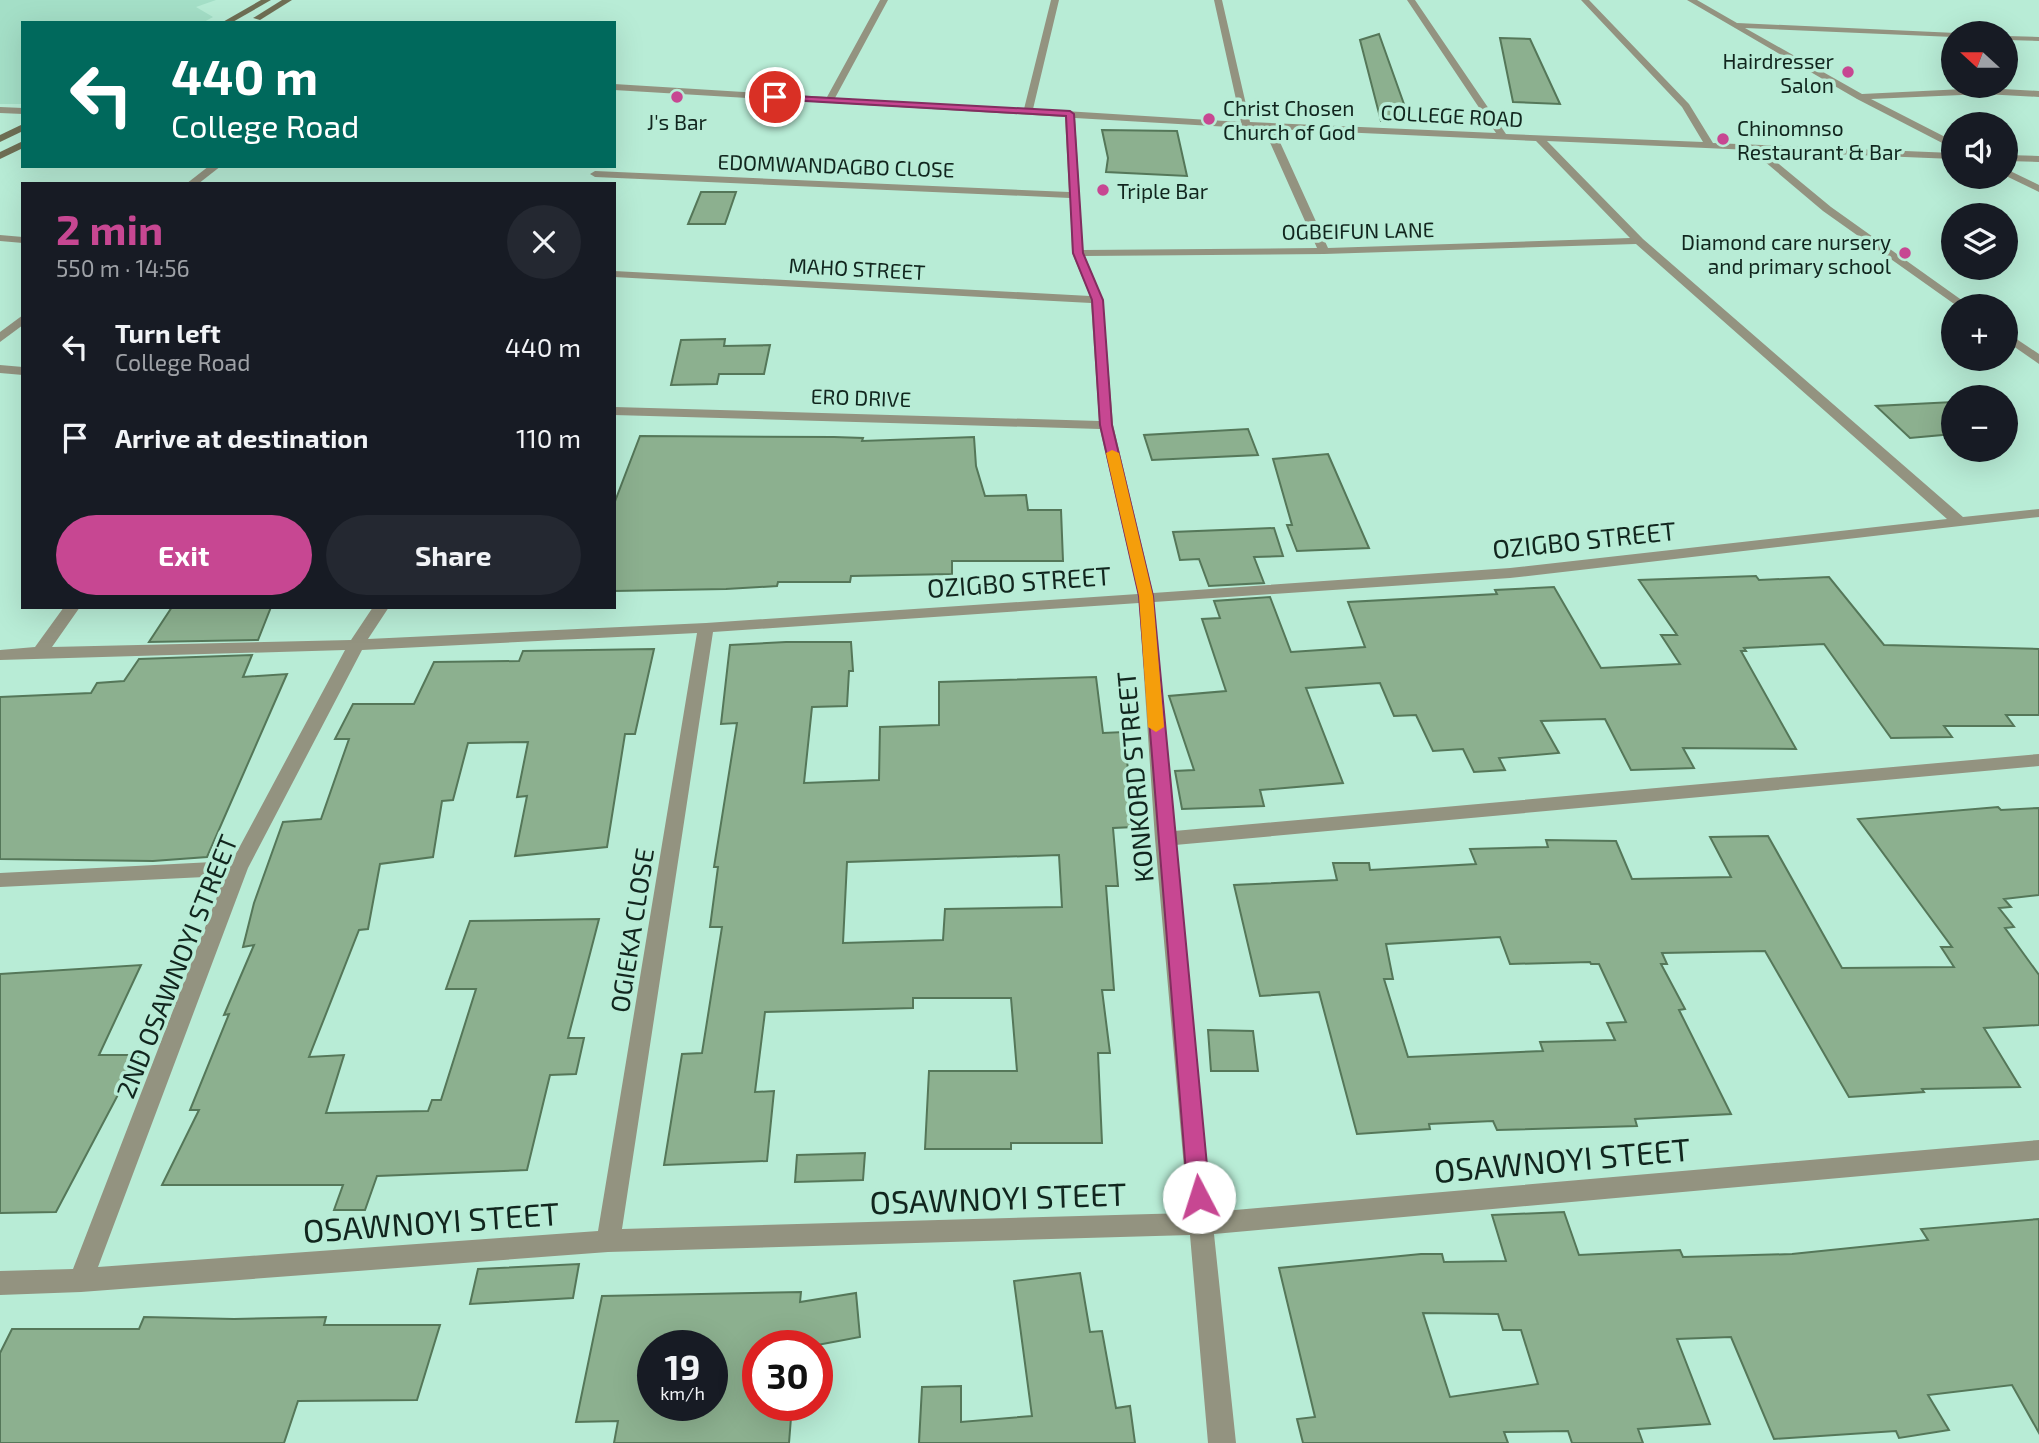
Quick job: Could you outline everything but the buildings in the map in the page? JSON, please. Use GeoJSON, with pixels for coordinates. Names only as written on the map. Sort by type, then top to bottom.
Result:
{"type":"FeatureCollection","features":[{"type":"Feature","properties":{"kind":"main road"},"geometry":{"type":"LineString","coordinates":[[229,21],[267,0]]}},
{"type":"Feature","properties":{"kind":"main road"},"geometry":{"type":"LineString","coordinates":[[251,21],[288,0]]}},
{"type":"Feature","properties":{"kind":"main road"},"geometry":{"type":"LineString","coordinates":[[0,139],[21,128]]}},
{"type":"Feature","properties":{"kind":"main road"},"geometry":{"type":"LineString","coordinates":[[0,156],[21,145]]}},
{"type":"Feature","properties":{"kind":"street"},"geometry":{"type":"LineString","coordinates":[[829,101],[884,0]]}},
{"type":"Feature","properties":{"kind":"street"},"geometry":{"type":"LineString","coordinates":[[1028,112],[1055,0]]}},
{"type":"Feature","properties":{"kind":"street"},"geometry":{"type":"LineString","coordinates":[[1218,0],[1246,125]]}},
{"type":"Feature","properties":{"kind":"street"},"geometry":{"type":"LineString","coordinates":[[1411,0],[1503,136]]}},
{"type":"Feature","properties":{"kind":"street"},"geometry":{"type":"LineString","coordinates":[[1585,0],[1686,106],[1708,143]]}},
{"type":"Feature","properties":{"kind":"street"},"geometry":{"type":"LineString","coordinates":[[1691,0],[1860,97],[1941,139]]}},
{"type":"Feature","properties":{"kind":"street"},"geometry":{"type":"LineString","coordinates":[[1734,25],[1941,34]]}},
{"type":"Feature","properties":{"kind":"street"},"geometry":{"type":"LineString","coordinates":[[2018,38],[2039,39]]}},
{"type":"Feature","properties":{"kind":"street","name":"COLLEGE ROAD"},"geometry":{"type":"LineString","coordinates":[[616,87],[1246,125],[1708,143],[1941,155]]}},
{"type":"Feature","properties":{"kind":"street"},"geometry":{"type":"LineString","coordinates":[[1860,97],[1984,91],[2039,94]]}},
{"type":"Feature","properties":{"kind":"street"},"geometry":{"type":"LineString","coordinates":[[0,110],[21,111]]}},
{"type":"Feature","properties":{"kind":"street","name":"KONKORD STREET"},"geometry":{"type":"LineString","coordinates":[[1070,114],[1078,253],[1097,300],[1106,425],[1146,596],[1165,839],[1222,1443]]}},
{"type":"Feature","properties":{"kind":"street"},"geometry":{"type":"LineString","coordinates":[[1268,126],[1324,251]]}},
{"type":"Feature","properties":{"kind":"street"},"geometry":{"type":"LineString","coordinates":[[1539,138],[1639,241],[1958,521]]}},
{"type":"Feature","properties":{"kind":"street"},"geometry":{"type":"LineString","coordinates":[[1753,147],[1827,209],[1947,294]]}},
{"type":"Feature","properties":{"kind":"street"},"geometry":{"type":"LineString","coordinates":[[2018,158],[2039,159]]}},
{"type":"Feature","properties":{"kind":"street"},"geometry":{"type":"LineString","coordinates":[[194,182],[213,168]]}},
{"type":"Feature","properties":{"kind":"street","name":"EDOMWANDAGBO CLOSE"},"geometry":{"type":"LineString","coordinates":[[595,174],[1076,195]]}},
{"type":"Feature","properties":{"kind":"street"},"geometry":{"type":"LineString","coordinates":[[2018,178],[2039,189]]}},
{"type":"Feature","properties":{"kind":"street"},"geometry":{"type":"LineString","coordinates":[[0,238],[21,240]]}},
{"type":"Feature","properties":{"kind":"street","name":"OGBEIFUN LANE"},"geometry":{"type":"LineString","coordinates":[[1078,253],[1324,251],[1639,241]]}},
{"type":"Feature","properties":{"kind":"street","name":"MAHO STREET"},"geometry":{"type":"LineString","coordinates":[[616,274],[1097,300]]}},
{"type":"Feature","properties":{"kind":"street"},"geometry":{"type":"LineString","coordinates":[[0,338],[21,321]]}},
{"type":"Feature","properties":{"kind":"street"},"geometry":{"type":"LineString","coordinates":[[2018,345],[2039,360]]}},
{"type":"Feature","properties":{"kind":"street"},"geometry":{"type":"LineString","coordinates":[[0,369],[21,371]]}},
{"type":"Feature","properties":{"kind":"street","name":"ERO DRIVE"},"geometry":{"type":"LineString","coordinates":[[616,411],[1106,425]]}},
{"type":"Feature","properties":{"kind":"street","name":"OZIGBO STREET"},"geometry":{"type":"LineString","coordinates":[[0,655],[356,645],[706,628],[1510,573],[2039,513]]}},
{"type":"Feature","properties":{"kind":"street"},"geometry":{"type":"LineString","coordinates":[[40,652],[71,609]]}},
{"type":"Feature","properties":{"kind":"street","name":"2ND OSAWNOYI STREET"},"geometry":{"type":"LineString","coordinates":[[81,1280],[238,868],[356,645],[380,609]]}},
{"type":"Feature","properties":{"kind":"street","name":"OGIEKA CLOSE"},"geometry":{"type":"LineString","coordinates":[[608,1241],[706,628]]}},
{"type":"Feature","properties":{"kind":"street"},"geometry":{"type":"LineString","coordinates":[[1165,839],[2039,760]]}},
{"type":"Feature","properties":{"kind":"street"},"geometry":{"type":"LineString","coordinates":[[0,880],[238,868]]}},
{"type":"Feature","properties":{"kind":"street","name":"OSAWNOYI STEET"},"geometry":{"type":"LineString","coordinates":[[0,1283],[81,1280],[608,1241],[1202,1224],[2039,1150]]}},
{"type":"Feature","properties":{"kind":"shaded area"},"geometry":{"type":"Polygon","coordinates":[[[0,0],[216,0],[196,7],[213,17],[206,21],[21,21],[21,104],[0,104],[0,0]]]}},
{"type":"Feature","properties":{"kind":"slow traffic"},"geometry":{"type":"LineString","coordinates":[[1112,453],[1146,596],[1156,727]]}},
{"type":"Feature","properties":{"kind":"place","name":"Hairdresser Salon"},"geometry":{"type":"Point","coordinates":[1848,72]}},
{"type":"Feature","properties":{"kind":"place","name":"J's Bar"},"geometry":{"type":"Point","coordinates":[677,97]}},
{"type":"Feature","properties":{"kind":"place","name":"Christ Chosen Church of God"},"geometry":{"type":"Point","coordinates":[1209,119]}},
{"type":"Feature","properties":{"kind":"place","name":"Chinomnso Restaurant & Bar"},"geometry":{"type":"Point","coordinates":[1723,139]}},
{"type":"Feature","properties":{"kind":"place","name":"Triple Bar"},"geometry":{"type":"Point","coordinates":[1103,190]}},
{"type":"Feature","properties":{"kind":"place","name":"Diamond care nursery and primary school"},"geometry":{"type":"Point","coordinates":[1905,253]}},
{"type":"Feature","properties":{"kind":"route"},"geometry":{"type":"LineString","coordinates":[[775,97],[1070,114],[1078,253],[1097,300],[1106,425],[1146,596],[1165,839],[1199,1197]]}}]}
